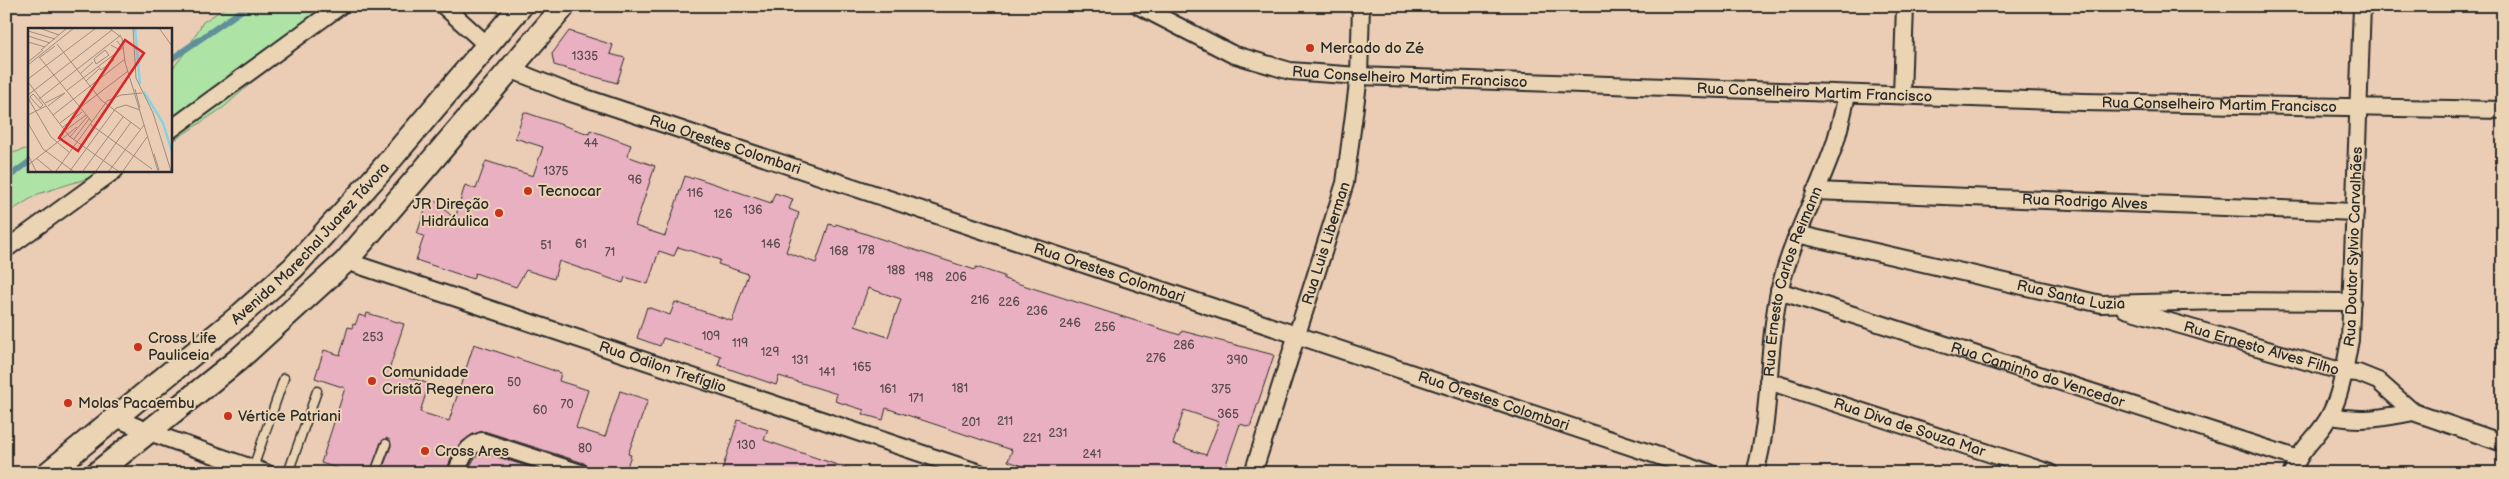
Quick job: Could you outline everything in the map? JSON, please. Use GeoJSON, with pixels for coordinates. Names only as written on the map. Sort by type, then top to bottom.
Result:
{"type":"FeatureCollection","features":[{"type":"Feature","properties":{"kind":"street"},"geometry":{"type":"LineString","coordinates":[[171,129],[340,6]]}},
{"type":"Feature","properties":{"kind":"street"},"geometry":{"type":"LineString","coordinates":[[444,6],[488,46]]}},
{"type":"Feature","properties":{"kind":"street","name":"Avenida Marechal Juarez Távora"},"geometry":{"type":"LineString","coordinates":[[48,473],[237,318],[293,268],[379,173],[521,6]]}},
{"type":"Feature","properties":{"kind":"street"},"geometry":{"type":"LineString","coordinates":[[97,473],[238,359],[346,261],[512,70],[564,6]]}},
{"type":"Feature","properties":{"kind":"street","name":"Rua Conselheiro Martim Francisco"},"geometry":{"type":"LineString","coordinates":[[1139,6],[1232,54],[1290,70],[1359,76],[1847,95],[1902,95],[2083,102],[2503,110]]}},
{"type":"Feature","properties":{"kind":"street","name":"Rua Luis Liberman"},"geometry":{"type":"LineString","coordinates":[[1253,473],[1345,183],[1359,76],[1361,6]]}},
{"type":"Feature","properties":{"kind":"street"},"geometry":{"type":"LineString","coordinates":[[1902,95],[1905,6]]}},
{"type":"Feature","properties":{"kind":"street","name":"Rua Doutor Sylvio Carvalhães"},"geometry":{"type":"LineString","coordinates":[[2294,465],[2330,416],[2344,372],[2350,340],[2362,6]]}},
{"type":"Feature","properties":{"kind":"street","name":"Rua Orestes Colombari"},"geometry":{"type":"LineString","coordinates":[[512,70],[565,91],[1296,337],[1710,473]]}},
{"type":"Feature","properties":{"kind":"street","name":"Rua Ernesto Carlos Reimann"},"geometry":{"type":"LineString","coordinates":[[1755,473],[1762,449],[1771,339],[1779,292],[1797,234],[1834,143],[1847,95]]}},
{"type":"Feature","properties":{"kind":"street"},"geometry":{"type":"LineString","coordinates":[[6,249],[114,171]]}},
{"type":"Feature","properties":{"kind":"street","name":"Rua Rodrigo Alves"},"geometry":{"type":"LineString","coordinates":[[1815,192],[2355,212]]}},
{"type":"Feature","properties":{"kind":"street","name":"Rua Santa Luzia"},"geometry":{"type":"LineString","coordinates":[[1797,234],[2100,304],[2224,301],[2352,302]]}},
{"type":"Feature","properties":{"kind":"street","name":"Rua Odilon Trefíglio"},"geometry":{"type":"LineString","coordinates":[[346,261],[980,473]]}},
{"type":"Feature","properties":{"kind":"street","name":"Rua Caminho do Vencedor"},"geometry":{"type":"LineString","coordinates":[[1779,292],[2294,465]]}},
{"type":"Feature","properties":{"kind":"street","name":"Rua Ernesto Alves Filho"},"geometry":{"type":"LineString","coordinates":[[2100,304],[2146,314],[2344,372],[2358,373],[2378,381],[2413,412],[2503,443]]}},
{"type":"Feature","properties":{"kind":"street","name":"Rua Diva de Souza Mar"},"geometry":{"type":"LineString","coordinates":[[1768,381],[2050,473]]}},
{"type":"Feature","properties":{"kind":"street","name":"Rua Ernesto Alves Filho"},"geometry":{"type":"LineString","coordinates":[[2330,416],[2366,420],[2413,412]]}},
{"type":"Feature","properties":{"kind":"street"},"geometry":{"type":"LineString","coordinates":[[116,418],[149,432],[260,471]]}},
{"type":"Feature","properties":{"kind":"street"},"geometry":{"type":"LineString","coordinates":[[456,473],[465,453],[473,444],[482,441],[581,473]]}},
{"type":"Feature","properties":{"kind":"lane"},"geometry":{"type":"LineString","coordinates":[[260,471],[284,378]]}},
{"type":"Feature","properties":{"kind":"lane"},"geometry":{"type":"LineString","coordinates":[[288,473],[317,391]]}},
{"type":"Feature","properties":{"kind":"lane"},"geometry":{"type":"LineString","coordinates":[[376,473],[386,444]]}},
{"type":"Feature","properties":{"kind":"green space"},"geometry":{"type":"Polygon","coordinates":[[[228,6],[328,6],[269,60],[250,84],[224,107],[171,142],[171,71],[187,50],[203,22],[228,6]]]}},
{"type":"Feature","properties":{"kind":"green space"},"geometry":{"type":"Polygon","coordinates":[[[28,148],[28,171],[111,171],[38,194],[6,214],[6,155],[28,148]]]}},
{"type":"Feature","properties":{"kind":"building"},"geometry":{"type":"Polygon","coordinates":[[[569,31],[613,45],[610,54],[625,58],[617,83],[554,65],[552,54],[569,31]]]}},
{"type":"Feature","properties":{"kind":"building"},"geometry":{"type":"Polygon","coordinates":[[[524,112],[589,134],[590,130],[631,145],[627,156],[655,166],[635,226],[665,236],[685,176],[693,179],[694,177],[771,203],[775,193],[793,199],[789,209],[799,213],[786,252],[816,263],[829,224],[835,226],[836,224],[975,270],[976,267],[1004,276],[1004,279],[1180,335],[1182,331],[1274,355],[1250,427],[1240,424],[1223,473],[1044,473],[1008,461],[1012,450],[886,408],[883,420],[862,414],[864,410],[835,401],[837,394],[779,376],[776,385],[718,365],[721,356],[663,338],[660,346],[637,338],[647,307],[670,315],[675,302],[732,321],[748,274],[718,264],[720,260],[678,247],[674,256],[659,251],[648,284],[625,277],[623,283],[559,261],[554,279],[526,270],[516,287],[475,273],[473,279],[416,260],[424,236],[417,234],[425,210],[433,199],[455,219],[465,185],[476,189],[486,161],[533,176],[543,147],[515,138],[524,112]],[[868,288],[855,326],[888,337],[901,299],[868,288]],[[1184,410],[1173,444],[1206,455],[1219,422],[1184,410]]]}},
{"type":"Feature","properties":{"kind":"building"},"geometry":{"type":"Polygon","coordinates":[[[367,313],[404,324],[389,370],[429,384],[420,412],[449,421],[474,344],[561,373],[559,381],[588,390],[576,428],[605,437],[620,391],[648,400],[628,454],[631,455],[625,473],[591,473],[589,467],[584,463],[484,431],[473,434],[461,443],[451,458],[446,473],[381,473],[391,446],[390,440],[386,438],[381,442],[370,473],[352,473],[321,463],[345,388],[315,378],[324,350],[340,355],[348,327],[352,328],[359,315],[366,317],[367,313]]]}},
{"type":"Feature","properties":{"kind":"building"},"geometry":{"type":"Polygon","coordinates":[[[738,420],[768,430],[764,440],[852,470],[852,473],[721,473],[738,420]]]}},
{"type":"Feature","properties":{"kind":"building"},"geometry":{"type":"Polygon","coordinates":[[[482,452],[548,473],[467,473],[474,459],[482,452]]]}},
{"type":"Feature","properties":{"kind":"waterway"},"geometry":{"type":"LineString","coordinates":[[171,59],[248,6]]}},
{"type":"Feature","properties":{"kind":"waterway"},"geometry":{"type":"LineString","coordinates":[[6,179],[28,163]]}},
{"type":"Feature","properties":{"kind":"place","name":"Mercado do Zé"},"geometry":{"type":"Point","coordinates":[1310,48]}},
{"type":"Feature","properties":{"kind":"place","name":"Tecnocar"},"geometry":{"type":"Point","coordinates":[528,191]}},
{"type":"Feature","properties":{"kind":"place","name":"JR Direção Hidráulica"},"geometry":{"type":"Point","coordinates":[499,213]}},
{"type":"Feature","properties":{"kind":"place","name":"Cross Life Pauliceia"},"geometry":{"type":"Point","coordinates":[138,347]}},
{"type":"Feature","properties":{"kind":"place","name":"Comunidade Cristã Regenera"},"geometry":{"type":"Point","coordinates":[372,381]}},
{"type":"Feature","properties":{"kind":"place","name":"Molas Pacaembu"},"geometry":{"type":"Point","coordinates":[68,403]}},
{"type":"Feature","properties":{"kind":"place","name":"Vértice Patriani"},"geometry":{"type":"Point","coordinates":[228,416]}},
{"type":"Feature","properties":{"kind":"place","name":"Cross Ares"},"geometry":{"type":"Point","coordinates":[425,451]}}]}
